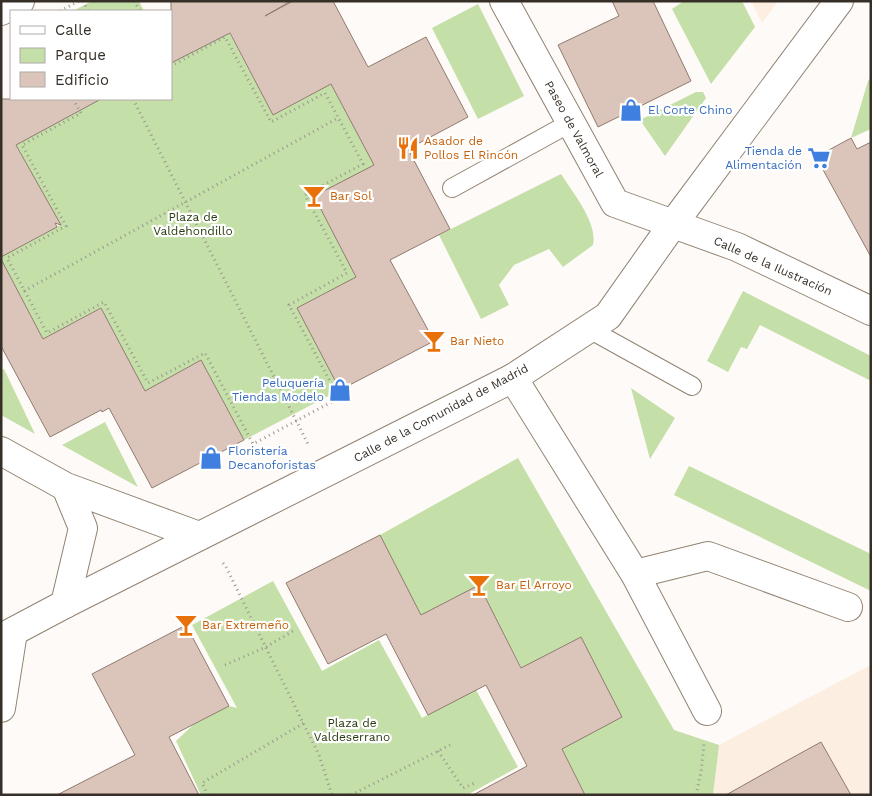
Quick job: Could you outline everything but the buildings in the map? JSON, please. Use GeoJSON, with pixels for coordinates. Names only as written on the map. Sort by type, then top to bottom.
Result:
{"type":"FeatureCollection","features":[{"type":"Feature","properties":{"kind":"street"},"geometry":{"type":"LineString","coordinates":[[1,11],[20,1]]}},
{"type":"Feature","properties":{"kind":"street","name":"Paseo de Valmoral"},"geometry":{"type":"LineString","coordinates":[[504,1],[615,203],[673,224]]}},
{"type":"Feature","properties":{"kind":"street","name":"Calle de la Comunidad de Madrid"},"geometry":{"type":"LineString","coordinates":[[7,635],[513,378],[608,316],[673,224],[839,1]]}},
{"type":"Feature","properties":{"kind":"street","name":"Calle de la Ilustración"},"geometry":{"type":"LineString","coordinates":[[673,224],[737,247],[871,311]]}},
{"type":"Feature","properties":{"kind":"street"},"geometry":{"type":"LineString","coordinates":[[513,378],[635,574],[707,711]]}},
{"type":"Feature","properties":{"kind":"street"},"geometry":{"type":"LineString","coordinates":[[1,451],[66,487],[199,536]]}},
{"type":"Feature","properties":{"kind":"street"},"geometry":{"type":"LineString","coordinates":[[65,604],[83,528],[66,487]]}},
{"type":"Feature","properties":{"kind":"street"},"geometry":{"type":"LineString","coordinates":[[635,574],[708,556],[848,607]]}},
{"type":"Feature","properties":{"kind":"street"},"geometry":{"type":"LineString","coordinates":[[1,708],[7,635]]}},
{"type":"Feature","properties":{"kind":"lane"},"geometry":{"type":"LineString","coordinates":[[452,188],[570,123]]}},
{"type":"Feature","properties":{"kind":"lane"},"geometry":{"type":"LineString","coordinates":[[589,329],[692,386]]}},
{"type":"Feature","properties":{"kind":"path"},"geometry":{"type":"LineString","coordinates":[[62,10],[81,1]]}},
{"type":"Feature","properties":{"kind":"path"},"geometry":{"type":"LineString","coordinates":[[74,100],[81,113],[22,145],[66,226],[7,258],[24,291],[47,333],[104,302],[148,383],[205,353],[253,444],[339,398],[289,305],[347,273],[305,195],[363,164],[325,93],[271,122],[225,37],[172,65]]}},
{"type":"Feature","properties":{"kind":"path"},"geometry":{"type":"LineString","coordinates":[[134,100],[323,475]]}},
{"type":"Feature","properties":{"kind":"path"},"geometry":{"type":"LineString","coordinates":[[24,291],[338,118]]}},
{"type":"Feature","properties":{"kind":"path"},"geometry":{"type":"LineString","coordinates":[[199,536],[226,567],[319,755],[332,795]]}},
{"type":"Feature","properties":{"kind":"path"},"geometry":{"type":"LineString","coordinates":[[225,665],[266,647],[293,631]]}},
{"type":"Feature","properties":{"kind":"path"},"geometry":{"type":"LineString","coordinates":[[696,795],[701,772],[707,711]]}},
{"type":"Feature","properties":{"kind":"path"},"geometry":{"type":"LineString","coordinates":[[208,795],[202,783],[304,723]]}},
{"type":"Feature","properties":{"kind":"path"},"geometry":{"type":"LineString","coordinates":[[351,795],[450,745]]}},
{"type":"Feature","properties":{"kind":"path"},"geometry":{"type":"LineString","coordinates":[[438,751],[463,788],[475,783]]}},
{"type":"Feature","properties":{"kind":"shaded area"},"geometry":{"type":"Polygon","coordinates":[[[751,1],[778,1],[762,23],[751,1]]]}},
{"type":"Feature","properties":{"kind":"shaded area"},"geometry":{"type":"Polygon","coordinates":[[[871,665],[871,795],[713,795],[719,745],[871,665]]]}},
{"type":"Feature","properties":{"kind":"green space"},"geometry":{"type":"Polygon","coordinates":[[[92,1],[139,1],[144,10],[75,10],[92,1]]]}},
{"type":"Feature","properties":{"kind":"green space"},"geometry":{"type":"Polygon","coordinates":[[[684,1],[742,1],[755,27],[711,84],[672,9],[684,1]]]}},
{"type":"Feature","properties":{"kind":"green space"},"geometry":{"type":"Polygon","coordinates":[[[478,4],[524,96],[478,119],[432,28],[478,4]]]}},
{"type":"Feature","properties":{"kind":"green space","name":"Plaza de Valdehondillo"},"geometry":{"type":"Polygon","coordinates":[[[224,23],[273,115],[307,97],[325,73],[375,166],[314,196],[361,286],[331,290],[297,308],[340,390],[244,440],[201,360],[170,377],[149,399],[101,308],[67,326],[50,352],[1,259],[1,243],[24,245],[60,225],[11,135],[75,113],[68,100],[172,100],[172,62],[224,23]]]}},
{"type":"Feature","properties":{"kind":"green space"},"geometry":{"type":"Polygon","coordinates":[[[871,77],[871,129],[851,138],[868,81],[871,77]]]}},
{"type":"Feature","properties":{"kind":"green space"},"geometry":{"type":"Polygon","coordinates":[[[696,92],[703,92],[706,98],[665,156],[640,120],[696,92]]]}},
{"type":"Feature","properties":{"kind":"green space"},"geometry":{"type":"Polygon","coordinates":[[[561,174],[588,218],[594,236],[593,245],[563,267],[549,249],[514,265],[499,285],[509,305],[481,319],[439,235],[561,174]]]}},
{"type":"Feature","properties":{"kind":"green space"},"geometry":{"type":"Polygon","coordinates":[[[743,291],[871,356],[871,381],[760,325],[747,349],[741,347],[728,372],[707,361],[743,291]]]}},
{"type":"Feature","properties":{"kind":"green space"},"geometry":{"type":"Polygon","coordinates":[[[4,369],[35,434],[1,415],[1,370],[4,369]]]}},
{"type":"Feature","properties":{"kind":"green space"},"geometry":{"type":"Polygon","coordinates":[[[631,388],[675,418],[650,459],[631,388]]]}},
{"type":"Feature","properties":{"kind":"green space"},"geometry":{"type":"Polygon","coordinates":[[[105,422],[138,487],[62,445],[105,422]]]}},
{"type":"Feature","properties":{"kind":"green space"},"geometry":{"type":"Polygon","coordinates":[[[518,458],[674,730],[719,745],[713,795],[585,795],[556,737],[621,717],[581,637],[546,655],[553,670],[529,682],[479,586],[428,629],[380,535],[518,458]]]}},
{"type":"Feature","properties":{"kind":"green space"},"geometry":{"type":"Polygon","coordinates":[[[689,466],[871,554],[871,591],[674,495],[689,466]]]}},
{"type":"Feature","properties":{"kind":"green space","name":"Plaza de Valdeserrano"},"geometry":{"type":"Polygon","coordinates":[[[273,581],[322,671],[379,640],[422,718],[475,688],[518,767],[467,795],[201,795],[176,741],[194,724],[229,706],[237,708],[192,625],[273,581]]]}},
{"type":"Feature","properties":{"kind":"place","name":"El Corte Chino"},"geometry":{"type":"Point","coordinates":[631,110]}},
{"type":"Feature","properties":{"kind":"place","name":"Asador de Pollos El Rincón"},"geometry":{"type":"Point","coordinates":[408,148]}},
{"type":"Feature","properties":{"kind":"place","name":"Tienda de Alimentación"},"geometry":{"type":"Point","coordinates":[819,158]}},
{"type":"Feature","properties":{"kind":"place","name":"Bar Sol"},"geometry":{"type":"Point","coordinates":[314,196]}},
{"type":"Feature","properties":{"kind":"place","name":"Bar Nieto"},"geometry":{"type":"Point","coordinates":[434,341]}},
{"type":"Feature","properties":{"kind":"place","name":"Peluquería Tiendas Modelo"},"geometry":{"type":"Point","coordinates":[340,390]}},
{"type":"Feature","properties":{"kind":"place","name":"Floristería Decanoforistas"},"geometry":{"type":"Point","coordinates":[211,458]}},
{"type":"Feature","properties":{"kind":"place","name":"Bar El Arroyo"},"geometry":{"type":"Point","coordinates":[479,585]}},
{"type":"Feature","properties":{"kind":"place","name":"Bar Extremeño"},"geometry":{"type":"Point","coordinates":[186,625]}}]}
